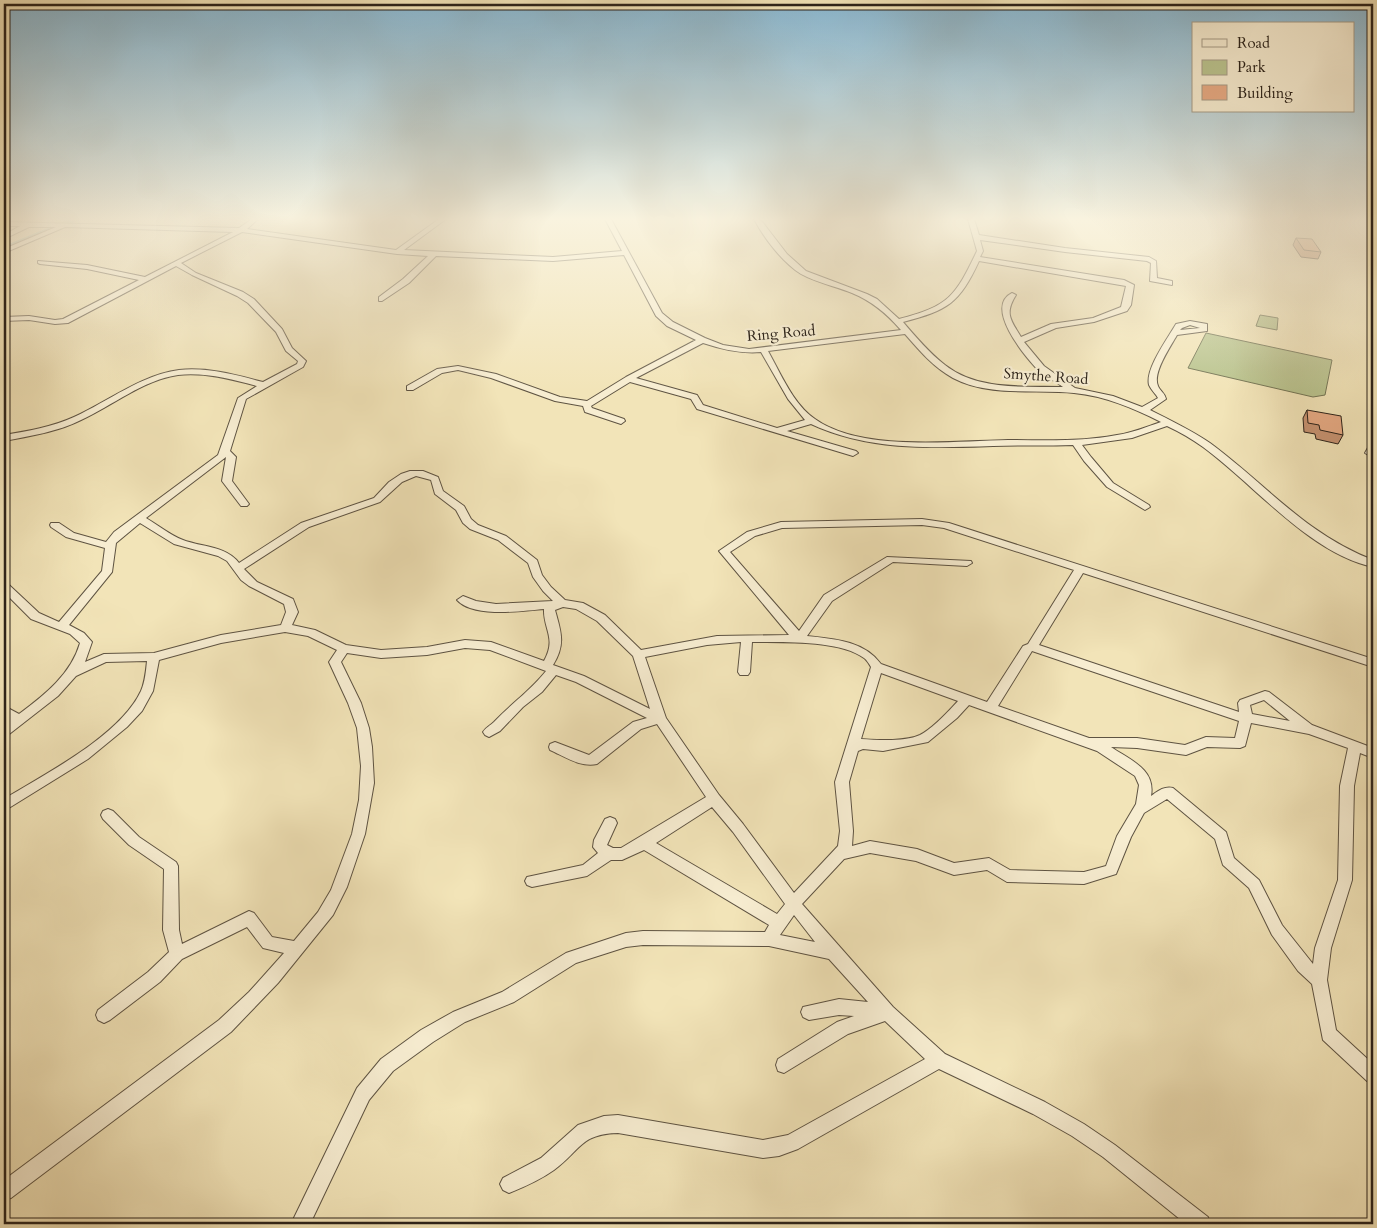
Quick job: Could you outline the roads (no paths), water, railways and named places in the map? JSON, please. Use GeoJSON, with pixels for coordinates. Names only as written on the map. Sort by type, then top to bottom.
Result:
{"type":"FeatureCollection","features":[{"type":"Feature","properties":{"kind":"street"},"geometry":{"type":"LineString","coordinates":[[133,276],[146,279]]}},
{"type":"Feature","properties":{"kind":"street"},"geometry":{"type":"LineString","coordinates":[[4,319],[29,318],[55,322],[65,321],[151,276]]}},
{"type":"Feature","properties":{"kind":"street"},"geometry":{"type":"LineString","coordinates":[[63,625],[107,572],[110,546],[118,534],[214,464],[225,451],[242,398],[302,362],[289,349],[279,331],[251,301],[240,294],[199,276]]}},
{"type":"Feature","properties":{"kind":"street"},"geometry":{"type":"LineString","coordinates":[[382,299],[412,276]]}},
{"type":"Feature","properties":{"kind":"street","name":"Ring Road"},"geometry":{"type":"LineString","coordinates":[[637,276],[659,314],[670,324],[702,340],[737,350],[764,351],[908,331]]}},
{"type":"Feature","properties":{"kind":"street","name":"Smythe Road"},"geometry":{"type":"LineString","coordinates":[[817,276],[859,292],[873,300],[899,321],[932,359],[948,372],[971,382],[1012,388],[1074,390],[1109,397],[1168,422],[1206,445],[1300,524],[1346,552],[1373,564]]}},
{"type":"Feature","properties":{"kind":"street"},"geometry":{"type":"LineString","coordinates":[[899,321],[931,313],[946,306],[955,298],[967,276]]}},
{"type":"Feature","properties":{"kind":"street"},"geometry":{"type":"LineString","coordinates":[[1019,341],[1054,326],[1100,319],[1124,310],[1127,305],[1130,285],[1085,276]]}},
{"type":"Feature","properties":{"kind":"street"},"geometry":{"type":"LineString","coordinates":[[1153,276],[1153,279],[1169,283]]}},
{"type":"Feature","properties":{"kind":"street"},"geometry":{"type":"LineString","coordinates":[[1012,295],[1006,305],[1005,315],[1019,341],[1041,368],[1074,390]]}},
{"type":"Feature","properties":{"kind":"street"},"geometry":{"type":"LineString","coordinates":[[1143,410],[1162,400],[1162,396],[1154,387],[1153,378],[1157,364],[1175,333]]}},
{"type":"Feature","properties":{"kind":"street"},"geometry":{"type":"LineString","coordinates":[[410,388],[440,372],[458,368],[492,376],[558,399],[589,404],[629,379],[702,340]]}},
{"type":"Feature","properties":{"kind":"street"},"geometry":{"type":"LineString","coordinates":[[764,351],[796,405],[812,421],[842,434],[891,442],[1076,442],[1132,434],[1168,422]]}},
{"type":"Feature","properties":{"kind":"street"},"geometry":{"type":"LineString","coordinates":[[4,438],[59,427],[140,387],[176,373],[227,376],[264,385]]}},
{"type":"Feature","properties":{"kind":"street"},"geometry":{"type":"LineString","coordinates":[[629,379],[694,397],[700,408],[853,453]]}},
{"type":"Feature","properties":{"kind":"street"},"geometry":{"type":"LineString","coordinates":[[589,404],[588,410],[621,421]]}},
{"type":"Feature","properties":{"kind":"street"},"geometry":{"type":"LineString","coordinates":[[777,432],[812,421]]}},
{"type":"Feature","properties":{"kind":"street"},"geometry":{"type":"LineString","coordinates":[[1076,442],[1087,459],[1110,484],[1145,507]]}},
{"type":"Feature","properties":{"kind":"street"},"geometry":{"type":"LineString","coordinates":[[225,451],[231,458],[227,481],[244,504]]}},
{"type":"Feature","properties":{"kind":"street"},"geometry":{"type":"LineString","coordinates":[[239,568],[294,530],[382,498],[388,488],[409,474],[420,472],[435,479],[438,492],[460,508],[467,521],[474,527],[502,538],[533,562],[538,575],[558,604]]}},
{"type":"Feature","properties":{"kind":"street"},"geometry":{"type":"LineString","coordinates":[[140,518],[178,542],[222,554],[239,568],[245,578],[253,584],[289,602],[292,612],[285,628]]}},
{"type":"Feature","properties":{"kind":"street"},"geometry":{"type":"LineString","coordinates":[[800,639],[724,551],[751,534],[781,525],[932,523],[992,539],[1373,663]]}},
{"type":"Feature","properties":{"kind":"street"},"geometry":{"type":"LineString","coordinates":[[55,525],[70,535],[110,546]]}},
{"type":"Feature","properties":{"kind":"street"},"geometry":{"type":"LineString","coordinates":[[800,639],[828,598],[891,559],[967,563]]}},
{"type":"Feature","properties":{"kind":"street"},"geometry":{"type":"LineString","coordinates":[[990,708],[1028,650],[1032,647],[1081,568]]}},
{"type":"Feature","properties":{"kind":"street"},"geometry":{"type":"LineString","coordinates":[[4,586],[36,616],[63,625],[79,634],[86,642],[85,652],[74,672]]}},
{"type":"Feature","properties":{"kind":"street"},"geometry":{"type":"LineString","coordinates":[[463,600],[473,606],[494,608],[558,604],[579,606],[601,618],[638,654],[660,719],[714,799],[738,828],[794,905],[887,1012],[939,1060],[1039,1108],[1078,1130],[1200,1224]]}},
{"type":"Feature","properties":{"kind":"street"},"geometry":{"type":"LineString","coordinates":[[489,732],[496,728],[519,704],[538,689],[556,652],[557,641],[550,610],[558,604]]}},
{"type":"Feature","properties":{"kind":"street"},"geometry":{"type":"LineString","coordinates":[[4,732],[74,672],[104,658],[154,657],[221,639],[285,628],[311,633],[344,649],[381,654],[476,644],[491,646],[580,679],[660,719]]}},
{"type":"Feature","properties":{"kind":"street"},"geometry":{"type":"LineString","coordinates":[[744,672],[747,638]]}},
{"type":"Feature","properties":{"kind":"street"},"geometry":{"type":"LineString","coordinates":[[638,654],[715,641],[747,638],[800,639],[846,645],[868,654],[876,662],[877,667],[842,782],[841,798],[846,831],[845,846],[779,923],[769,939]]}},
{"type":"Feature","properties":{"kind":"street"},"geometry":{"type":"LineString","coordinates":[[1032,647],[1246,718],[1312,730],[1373,753]]}},
{"type":"Feature","properties":{"kind":"street"},"geometry":{"type":"LineString","coordinates":[[4,1191],[225,1026],[264,989],[335,897],[358,838],[368,794],[363,727],[335,662],[344,649]]}},
{"type":"Feature","properties":{"kind":"street"},"geometry":{"type":"LineString","coordinates":[[4,806],[81,757],[114,732],[135,711],[146,692],[154,657]]}},
{"type":"Feature","properties":{"kind":"street"},"geometry":{"type":"LineString","coordinates":[[838,855],[870,847],[917,854],[954,869],[989,864],[1007,876],[1084,878],[1110,870],[1124,836],[1142,806],[1146,785],[1140,773],[1102,748],[877,667]]}},
{"type":"Feature","properties":{"kind":"street"},"geometry":{"type":"LineString","coordinates":[[1084,741],[1137,743],[1186,750],[1206,742],[1240,743],[1246,718],[1244,703],[1265,695],[1312,730]]}},
{"type":"Feature","properties":{"kind":"street"},"geometry":{"type":"LineString","coordinates":[[851,748],[862,744],[883,746],[923,739],[953,715],[967,699]]}},
{"type":"Feature","properties":{"kind":"street"},"geometry":{"type":"LineString","coordinates":[[4,710],[19,720]]}},
{"type":"Feature","properties":{"kind":"street"},"geometry":{"type":"LineString","coordinates":[[555,747],[585,760],[592,760],[637,725],[660,719]]}},
{"type":"Feature","properties":{"kind":"street"},"geometry":{"type":"LineString","coordinates":[[1355,745],[1347,786],[1345,880],[1323,948],[1319,980],[1329,1034],[1373,1075]]}},
{"type":"Feature","properties":{"kind":"street"},"geometry":{"type":"LineString","coordinates":[[1142,806],[1168,792],[1221,836],[1228,861],[1254,884],[1277,930],[1304,966],[1319,980]]}},
{"type":"Feature","properties":{"kind":"street"},"geometry":{"type":"LineString","coordinates":[[610,823],[600,846],[608,854],[615,856],[644,843],[714,799]]}},
{"type":"Feature","properties":{"kind":"street"},"geometry":{"type":"LineString","coordinates":[[108,815],[134,841],[171,866],[171,930],[177,954]]}},
{"type":"Feature","properties":{"kind":"street"},"geometry":{"type":"LineString","coordinates":[[644,843],[779,923]]}},
{"type":"Feature","properties":{"kind":"street"},"geometry":{"type":"LineString","coordinates":[[532,881],[587,870],[608,854]]}},
{"type":"Feature","properties":{"kind":"street"},"geometry":{"type":"LineString","coordinates":[[104,1015],[154,977],[177,954],[249,918],[268,943],[297,948]]}},
{"type":"Feature","properties":{"kind":"street"},"geometry":{"type":"LineString","coordinates":[[300,1224],[363,1094],[387,1065],[459,1016],[508,996],[571,958],[626,940],[643,938],[769,939],[834,953]]}},
{"type":"Feature","properties":{"kind":"street"},"geometry":{"type":"LineString","coordinates":[[809,1012],[839,1007],[887,1012]]}},
{"type":"Feature","properties":{"kind":"street"},"geometry":{"type":"LineString","coordinates":[[784,1065],[843,1028],[887,1012]]}},
{"type":"Feature","properties":{"kind":"street"},"geometry":{"type":"LineString","coordinates":[[509,1184],[547,1164],[574,1138],[587,1129],[601,1123],[618,1124],[762,1149],[792,1143],[939,1060]]}}]}
